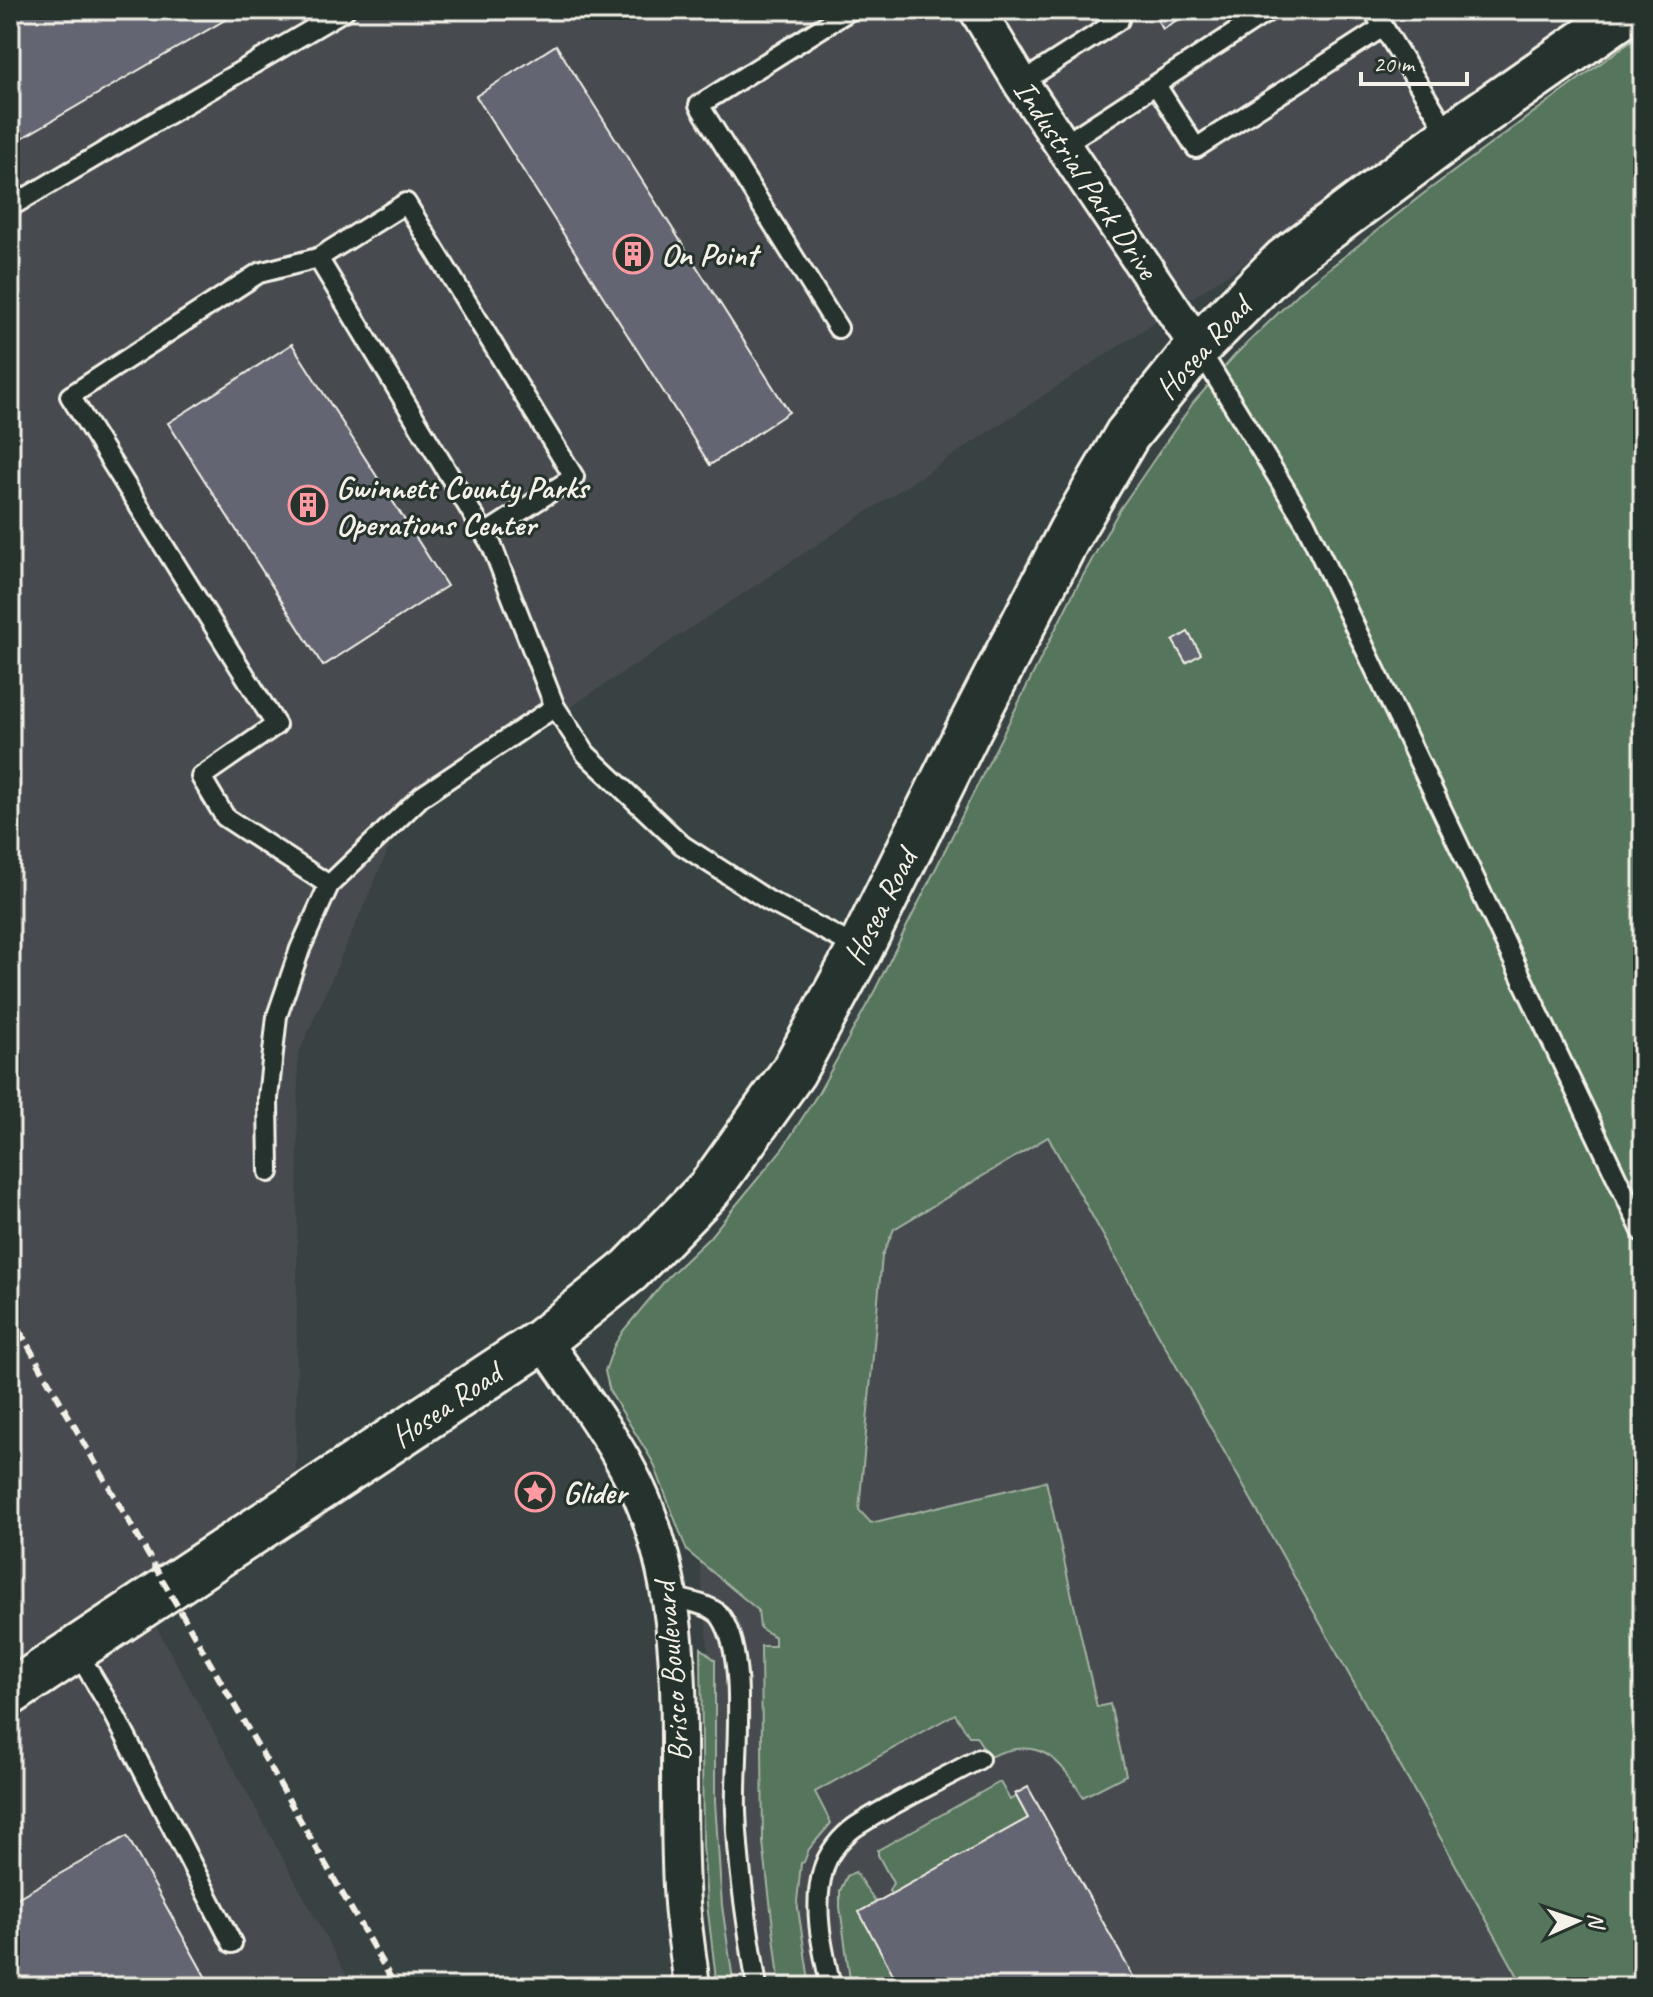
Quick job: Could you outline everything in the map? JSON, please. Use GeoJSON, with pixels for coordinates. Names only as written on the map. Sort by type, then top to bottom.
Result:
{"type":"FeatureCollection","features":[{"type":"Feature","properties":{"kind":"street","name":"Industrial Park Drive"},"geometry":{"type":"LineString","coordinates":[[977,10],[1021,83],[1198,347]]}},
{"type":"Feature","properties":{"kind":"street","name":"Hosea Road"},"geometry":{"type":"LineString","coordinates":[[10,1693],[543,1340],[630,1270],[710,1188],[793,1072],[860,949],[1071,531],[1127,435],[1198,347],[1285,260],[1450,136],[1630,10]]}},
{"type":"Feature","properties":{"kind":"street","name":"Brisco Boulevard"},"geometry":{"type":"LineString","coordinates":[[543,1340],[611,1442],[643,1502],[657,1540],[671,1597],[679,1683],[682,1902],[692,1987]]}},
{"type":"Feature","properties":{"kind":"lane"},"geometry":{"type":"LineString","coordinates":[[10,207],[345,10]]}},
{"type":"Feature","properties":{"kind":"lane"},"geometry":{"type":"LineString","coordinates":[[838,328],[699,105],[850,10]]}},
{"type":"Feature","properties":{"kind":"lane"},"geometry":{"type":"LineString","coordinates":[[1021,83],[1119,20],[1112,10]]}},
{"type":"Feature","properties":{"kind":"lane"},"geometry":{"type":"LineString","coordinates":[[1063,145],[1270,10]]}},
{"type":"Feature","properties":{"kind":"lane"},"geometry":{"type":"LineString","coordinates":[[1373,10],[1450,136]]}},
{"type":"Feature","properties":{"kind":"lane"},"geometry":{"type":"LineString","coordinates":[[1156,85],[1196,148],[1383,27]]}},
{"type":"Feature","properties":{"kind":"lane"},"geometry":{"type":"LineString","coordinates":[[329,885],[225,817],[201,777],[276,725],[70,396],[259,273],[318,258],[406,203],[574,477],[485,534]]}},
{"type":"Feature","properties":{"kind":"lane"},"geometry":{"type":"LineString","coordinates":[[318,258],[492,546],[555,707],[586,754],[682,845],[769,901],[860,949]]}},
{"type":"Feature","properties":{"kind":"lane"},"geometry":{"type":"LineString","coordinates":[[1198,347],[1305,522],[1643,1233]]}},
{"type":"Feature","properties":{"kind":"lane"},"geometry":{"type":"LineString","coordinates":[[269,1172],[268,1098],[277,1016],[300,949],[329,885],[422,796],[555,707]]}},
{"type":"Feature","properties":{"kind":"lane"},"geometry":{"type":"LineString","coordinates":[[671,1597],[712,1610],[721,1616],[736,1656],[736,1811],[743,1901],[757,1987]]}},
{"type":"Feature","properties":{"kind":"lane"},"geometry":{"type":"LineString","coordinates":[[76,1650],[112,1710],[232,1943]]}},
{"type":"Feature","properties":{"kind":"lane"},"geometry":{"type":"LineString","coordinates":[[831,1987],[821,1944],[819,1899],[822,1872],[831,1851],[853,1828],[979,1759]]}},
{"type":"Feature","properties":{"kind":"shaded area"},"geometry":{"type":"Polygon","coordinates":[[[10,10],[1629,10],[402,818],[298,1055],[296,1495],[140,1597],[353,1987],[10,1987],[10,10]]]}},
{"type":"Feature","properties":{"kind":"shaded area"},"geometry":{"type":"Polygon","coordinates":[[[1047,725],[1643,1987],[729,1987],[715,1899],[710,1666],[699,1552],[1047,725]]]}},
{"type":"Feature","properties":{"kind":"green space"},"geometry":{"type":"Polygon","coordinates":[[[1643,32],[1643,1987],[1524,1987],[1048,1137],[894,1229],[882,1256],[859,1510],[871,1523],[1046,1481],[1097,1707],[1110,1704],[1126,1775],[1083,1797],[1056,1761],[1034,1749],[1021,1748],[989,1757],[976,1736],[969,1736],[955,1714],[815,1792],[831,1823],[801,1863],[797,1902],[810,1987],[780,1987],[763,1842],[761,1646],[775,1646],[775,1637],[760,1628],[758,1610],[687,1551],[653,1462],[610,1392],[605,1371],[614,1346],[668,1277],[709,1238],[783,1148],[819,1092],[875,990],[1074,592],[1120,509],[1193,403],[1235,355],[1302,290],[1423,194],[1643,32]]]}},
{"type":"Feature","properties":{"kind":"green space"},"geometry":{"type":"Polygon","coordinates":[[[701,1648],[715,1660],[715,1802],[722,1906],[734,1987],[717,1987],[707,1904],[703,1844],[701,1648]]]}},
{"type":"Feature","properties":{"kind":"green space"},"geometry":{"type":"Polygon","coordinates":[[[1000,1782],[1010,1800],[1016,1796],[1028,1818],[891,1895],[889,1891],[893,1883],[878,1850],[1000,1782]]]}},
{"type":"Feature","properties":{"kind":"green space"},"geometry":{"type":"Polygon","coordinates":[[[855,1872],[876,1903],[900,1987],[851,1987],[840,1891],[847,1876],[855,1872]]]}},
{"type":"Feature","properties":{"kind":"building"},"geometry":{"type":"Polygon","coordinates":[[[10,10],[242,10],[10,145],[10,10]]]}},
{"type":"Feature","properties":{"kind":"building"},"geometry":{"type":"Polygon","coordinates":[[[1151,10],[1192,10],[1163,29],[1151,10]]]}},
{"type":"Feature","properties":{"kind":"building","name":"On Point"},"geometry":{"type":"Polygon","coordinates":[[[556,45],[789,412],[710,465],[476,96],[556,45]]]}},
{"type":"Feature","properties":{"kind":"building","name":"Gwinnett County Parks Operations Center"},"geometry":{"type":"Polygon","coordinates":[[[292,344],[447,586],[323,666],[168,423],[292,344]]]}},
{"type":"Feature","properties":{"kind":"building"},"geometry":{"type":"Polygon","coordinates":[[[1188,632],[1201,654],[1186,663],[1173,641],[1188,632]]]}},
{"type":"Feature","properties":{"kind":"building"},"geometry":{"type":"Polygon","coordinates":[[[1028,1787],[1139,1987],[900,1987],[859,1912],[1028,1818],[1015,1794],[1028,1787]]]}},
{"type":"Feature","properties":{"kind":"building"},"geometry":{"type":"Polygon","coordinates":[[[127,1836],[211,1987],[10,1987],[10,1902],[127,1836]]]}},
{"type":"Feature","properties":{"kind":"railway"},"geometry":{"type":"LineString","coordinates":[[10,1314],[396,1987]]}},
{"type":"Feature","properties":{"kind":"place","name":"On Point"},"geometry":{"type":"Point","coordinates":[633,254]}},
{"type":"Feature","properties":{"kind":"place","name":"Gwinnett County Parks Operations Center"},"geometry":{"type":"Point","coordinates":[308,505]}},
{"type":"Feature","properties":{"kind":"place","name":"Glider"},"geometry":{"type":"Point","coordinates":[535,1492]}}]}
